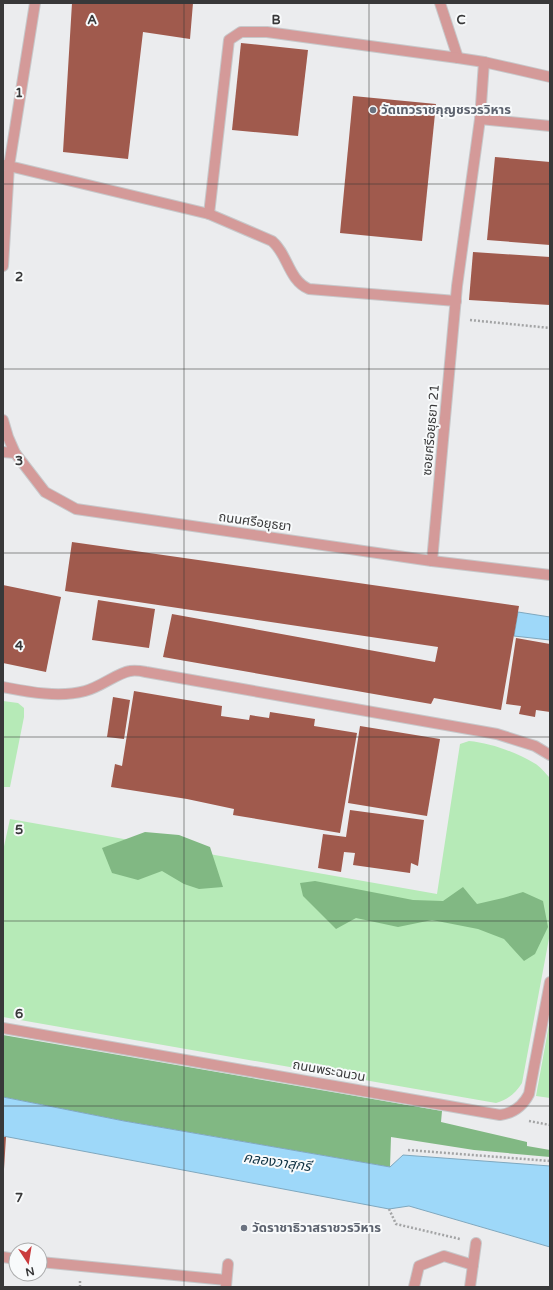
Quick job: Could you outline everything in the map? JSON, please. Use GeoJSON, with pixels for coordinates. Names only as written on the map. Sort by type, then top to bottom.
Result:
{"type":"FeatureCollection","features":[{"type":"Feature","properties":{"kind":"street"},"geometry":{"type":"LineString","coordinates":[[3,266],[6,165],[35,3]]}},
{"type":"Feature","properties":{"kind":"street"},"geometry":{"type":"LineString","coordinates":[[440,3],[458,58]]}},
{"type":"Feature","properties":{"kind":"street"},"geometry":{"type":"LineString","coordinates":[[208,214],[230,40],[241,32],[267,32],[458,58],[484,62],[550,77]]}},
{"type":"Feature","properties":{"kind":"street","name":"ซอยศรีอยุธยา 21"},"geometry":{"type":"LineString","coordinates":[[432,561],[454,319],[480,119],[484,62]]}},
{"type":"Feature","properties":{"kind":"street"},"geometry":{"type":"LineString","coordinates":[[480,119],[550,126]]}},
{"type":"Feature","properties":{"kind":"street"},"geometry":{"type":"LineString","coordinates":[[6,165],[208,214],[272,241],[277,245],[297,282],[309,289],[456,301]]}},
{"type":"Feature","properties":{"kind":"street","name":"ถนนศรีอยุธยา"},"geometry":{"type":"LineString","coordinates":[[3,420],[8,437],[16,453],[45,492],[76,509],[432,561],[550,575]]}},
{"type":"Feature","properties":{"kind":"street"},"geometry":{"type":"LineString","coordinates":[[3,452],[16,453]]}},
{"type":"Feature","properties":{"kind":"street"},"geometry":{"type":"LineString","coordinates":[[3,687],[29,692],[68,694],[86,691],[97,687],[130,671],[146,672],[497,734],[535,746],[550,755]]}},
{"type":"Feature","properties":{"kind":"street","name":"ถนนพระฉนวน"},"geometry":{"type":"LineString","coordinates":[[3,1028],[338,1085],[500,1115],[508,1114],[517,1109],[525,1102],[529,1094],[550,982]]}},
{"type":"Feature","properties":{"kind":"street"},"geometry":{"type":"LineString","coordinates":[[470,1287],[476,1243]]}},
{"type":"Feature","properties":{"kind":"street"},"geometry":{"type":"LineString","coordinates":[[414,1287],[419,1266],[444,1256],[473,1265]]}},
{"type":"Feature","properties":{"kind":"street"},"geometry":{"type":"LineString","coordinates":[[48,1263],[226,1284],[228,1264]]}},
{"type":"Feature","properties":{"kind":"path"},"geometry":{"type":"LineString","coordinates":[[454,319],[550,328]]}},
{"type":"Feature","properties":{"kind":"path"},"geometry":{"type":"LineString","coordinates":[[408,1150],[550,1161]]}},
{"type":"Feature","properties":{"kind":"path"},"geometry":{"type":"LineString","coordinates":[[389,1209],[396,1224],[476,1243]]}},
{"type":"Feature","properties":{"kind":"green space"},"geometry":{"type":"Polygon","coordinates":[[[3,701],[18,703],[24,708],[24,717],[10,787],[3,787],[3,701]]]}},
{"type":"Feature","properties":{"kind":"green space"},"geometry":{"type":"Polygon","coordinates":[[[469,741],[494,746],[519,755],[536,764],[550,778],[550,933],[522,1083],[511,1096],[496,1103],[3,1017],[3,851],[10,819],[437,894],[460,744],[469,741]]]}},
{"type":"Feature","properties":{"kind":"green space"},"geometry":{"type":"Polygon","coordinates":[[[145,832],[179,835],[210,847],[223,887],[199,889],[184,884],[162,871],[138,880],[112,873],[102,848],[145,832]]]}},
{"type":"Feature","properties":{"kind":"green space"},"geometry":{"type":"Polygon","coordinates":[[[315,881],[413,900],[443,901],[463,887],[477,904],[523,892],[543,901],[548,927],[535,954],[524,961],[504,939],[478,929],[432,920],[398,927],[356,918],[336,929],[303,896],[300,883],[315,881]]]}},
{"type":"Feature","properties":{"kind":"green space"},"geometry":{"type":"Polygon","coordinates":[[[550,1019],[550,1098],[536,1096],[550,1019]]]}},
{"type":"Feature","properties":{"kind":"green space"},"geometry":{"type":"Polygon","coordinates":[[[3,1035],[442,1111],[441,1122],[527,1142],[527,1146],[550,1150],[550,1157],[474,1150],[391,1137],[390,1167],[124,1121],[3,1097],[3,1035]]]}},
{"type":"Feature","properties":{"kind":"water"},"geometry":{"type":"Polygon","coordinates":[[[518,612],[550,617],[550,640],[514,636],[518,612]]]}},
{"type":"Feature","properties":{"kind":"water","name":"คลองวาสุกรี"},"geometry":{"type":"Polygon","coordinates":[[[3,1097],[124,1121],[390,1167],[403,1155],[550,1166],[550,1247],[409,1206],[389,1209],[3,1136],[3,1097]]]}},
{"type":"Feature","properties":{"kind":"building"},"geometry":{"type":"Polygon","coordinates":[[[72,3],[193,3],[190,39],[143,32],[128,159],[63,152],[72,3]]]}},
{"type":"Feature","properties":{"kind":"building"},"geometry":{"type":"Polygon","coordinates":[[[241,43],[308,50],[298,136],[232,130],[241,43]]]}},
{"type":"Feature","properties":{"kind":"building"},"geometry":{"type":"Polygon","coordinates":[[[353,96],[436,104],[422,241],[340,233],[353,96]]]}},
{"type":"Feature","properties":{"kind":"building"},"geometry":{"type":"Polygon","coordinates":[[[495,157],[550,162],[550,245],[487,240],[495,157]]]}},
{"type":"Feature","properties":{"kind":"building"},"geometry":{"type":"Polygon","coordinates":[[[473,252],[550,257],[550,305],[469,300],[473,252]]]}},
{"type":"Feature","properties":{"kind":"building"},"geometry":{"type":"Polygon","coordinates":[[[72,542],[519,606],[501,710],[434,698],[431,704],[163,657],[172,614],[435,662],[438,647],[65,591],[72,542]]]}},
{"type":"Feature","properties":{"kind":"building"},"geometry":{"type":"Polygon","coordinates":[[[3,585],[61,597],[46,672],[3,663],[3,585]]]}},
{"type":"Feature","properties":{"kind":"building"},"geometry":{"type":"Polygon","coordinates":[[[98,600],[155,609],[149,648],[92,640],[98,600]]]}},
{"type":"Feature","properties":{"kind":"building"},"geometry":{"type":"Polygon","coordinates":[[[516,638],[550,644],[550,712],[536,710],[535,717],[519,714],[521,706],[506,704],[516,638]]]}},
{"type":"Feature","properties":{"kind":"building"},"geometry":{"type":"Polygon","coordinates":[[[134,691],[222,706],[221,716],[249,720],[250,715],[269,718],[270,712],[315,719],[314,726],[357,733],[340,833],[233,815],[234,809],[187,799],[111,787],[115,764],[122,766],[134,691]]]}},
{"type":"Feature","properties":{"kind":"building"},"geometry":{"type":"Polygon","coordinates":[[[113,697],[130,700],[124,739],[107,737],[113,697]]]}},
{"type":"Feature","properties":{"kind":"building"},"geometry":{"type":"Polygon","coordinates":[[[360,726],[440,739],[427,816],[348,803],[360,726]]]}},
{"type":"Feature","properties":{"kind":"building"},"geometry":{"type":"Polygon","coordinates":[[[350,810],[424,820],[418,866],[411,863],[410,873],[353,865],[355,853],[344,852],[341,872],[318,868],[323,834],[346,837],[350,810]]]}},
{"type":"Feature","properties":{"kind":"building"},"geometry":{"type":"Polygon","coordinates":[[[3,1137],[6,1137],[4,1169],[3,1169],[3,1137]]]}},
{"type":"Feature","properties":{"kind":"place","name":"วัดเทวราชกุญชรวรวิหาร"},"geometry":{"type":"Point","coordinates":[373,110]}},
{"type":"Feature","properties":{"kind":"place","name":"วัดราชาธิวาสราชวรวิหาร"},"geometry":{"type":"Point","coordinates":[244,1228]}}]}
